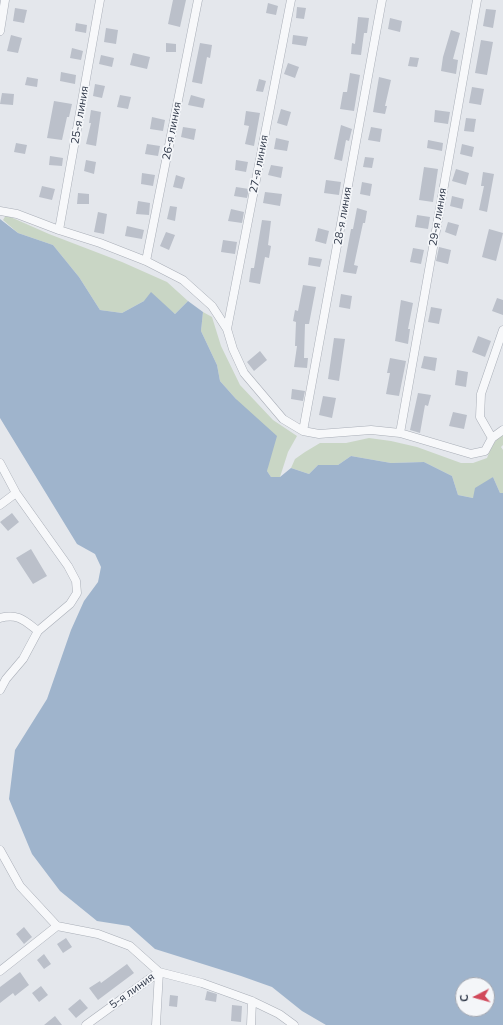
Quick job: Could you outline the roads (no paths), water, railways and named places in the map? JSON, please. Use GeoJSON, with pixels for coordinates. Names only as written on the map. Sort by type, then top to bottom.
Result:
{"type":"FeatureCollection","features":[{"type":"Feature","properties":{"kind":"street"},"geometry":{"type":"LineString","coordinates":[[0,31],[5,0]]}},
{"type":"Feature","properties":{"kind":"street","name":"25-я линия"},"geometry":{"type":"LineString","coordinates":[[59,230],[100,0]]}},
{"type":"Feature","properties":{"kind":"street","name":"26-я линия"},"geometry":{"type":"LineString","coordinates":[[146,262],[198,0]]}},
{"type":"Feature","properties":{"kind":"street","name":"27-я линия"},"geometry":{"type":"LineString","coordinates":[[227,329],[291,0]]}},
{"type":"Feature","properties":{"kind":"street","name":"28-я линия"},"geometry":{"type":"LineString","coordinates":[[304,431],[382,0]]}},
{"type":"Feature","properties":{"kind":"street","name":"29-я линия"},"geometry":{"type":"LineString","coordinates":[[400,433],[477,0]]}},
{"type":"Feature","properties":{"kind":"street"},"geometry":{"type":"LineString","coordinates":[[0,211],[17,214],[59,230],[100,243],[146,262],[182,280],[212,306],[227,329],[233,349],[244,373],[283,419],[304,431],[319,434],[370,430],[400,433],[471,454],[485,451],[492,438],[503,430]]}},
{"type":"Feature","properties":{"kind":"street"},"geometry":{"type":"LineString","coordinates":[[492,438],[480,417],[481,394],[503,330]]}},
{"type":"Feature","properties":{"kind":"street"},"geometry":{"type":"LineString","coordinates":[[0,463],[16,493],[68,566],[76,581],[77,593],[70,604],[38,632],[23,659],[6,678],[0,690]]}},
{"type":"Feature","properties":{"kind":"street"},"geometry":{"type":"LineString","coordinates":[[0,505],[16,493]]}},
{"type":"Feature","properties":{"kind":"street"},"geometry":{"type":"LineString","coordinates":[[0,618],[9,616],[21,618],[38,632]]}},
{"type":"Feature","properties":{"kind":"street"},"geometry":{"type":"LineString","coordinates":[[0,852],[20,886],[56,926],[98,934],[130,946],[159,972],[202,983],[252,1001],[279,1014],[294,1025]]}},
{"type":"Feature","properties":{"kind":"street"},"geometry":{"type":"LineString","coordinates":[[0,971],[56,926]]}},
{"type":"Feature","properties":{"kind":"street"},"geometry":{"type":"LineString","coordinates":[[156,1025],[159,972]]}},
{"type":"Feature","properties":{"kind":"street","name":"5-я линия"},"geometry":{"type":"LineString","coordinates":[[86,1025],[159,972]]}},
{"type":"Feature","properties":{"kind":"street"},"geometry":{"type":"LineString","coordinates":[[251,1025],[252,1001]]}},
{"type":"Feature","properties":{"kind":"water"},"geometry":{"type":"Polygon","coordinates":[[[0,219],[18,233],[53,245],[79,277],[100,310],[122,313],[144,301],[151,292],[175,314],[188,301],[203,312],[201,331],[217,365],[220,381],[236,399],[277,436],[267,471],[271,477],[280,477],[291,468],[309,474],[318,465],[338,465],[351,456],[391,463],[424,462],[452,476],[458,495],[473,498],[475,488],[493,477],[500,493],[503,493],[503,1025],[326,1025],[302,1011],[272,987],[155,949],[129,926],[97,921],[60,891],[32,854],[9,799],[15,750],[47,699],[71,630],[84,601],[98,582],[101,567],[95,554],[77,544],[0,418],[0,219]]]}}]}
